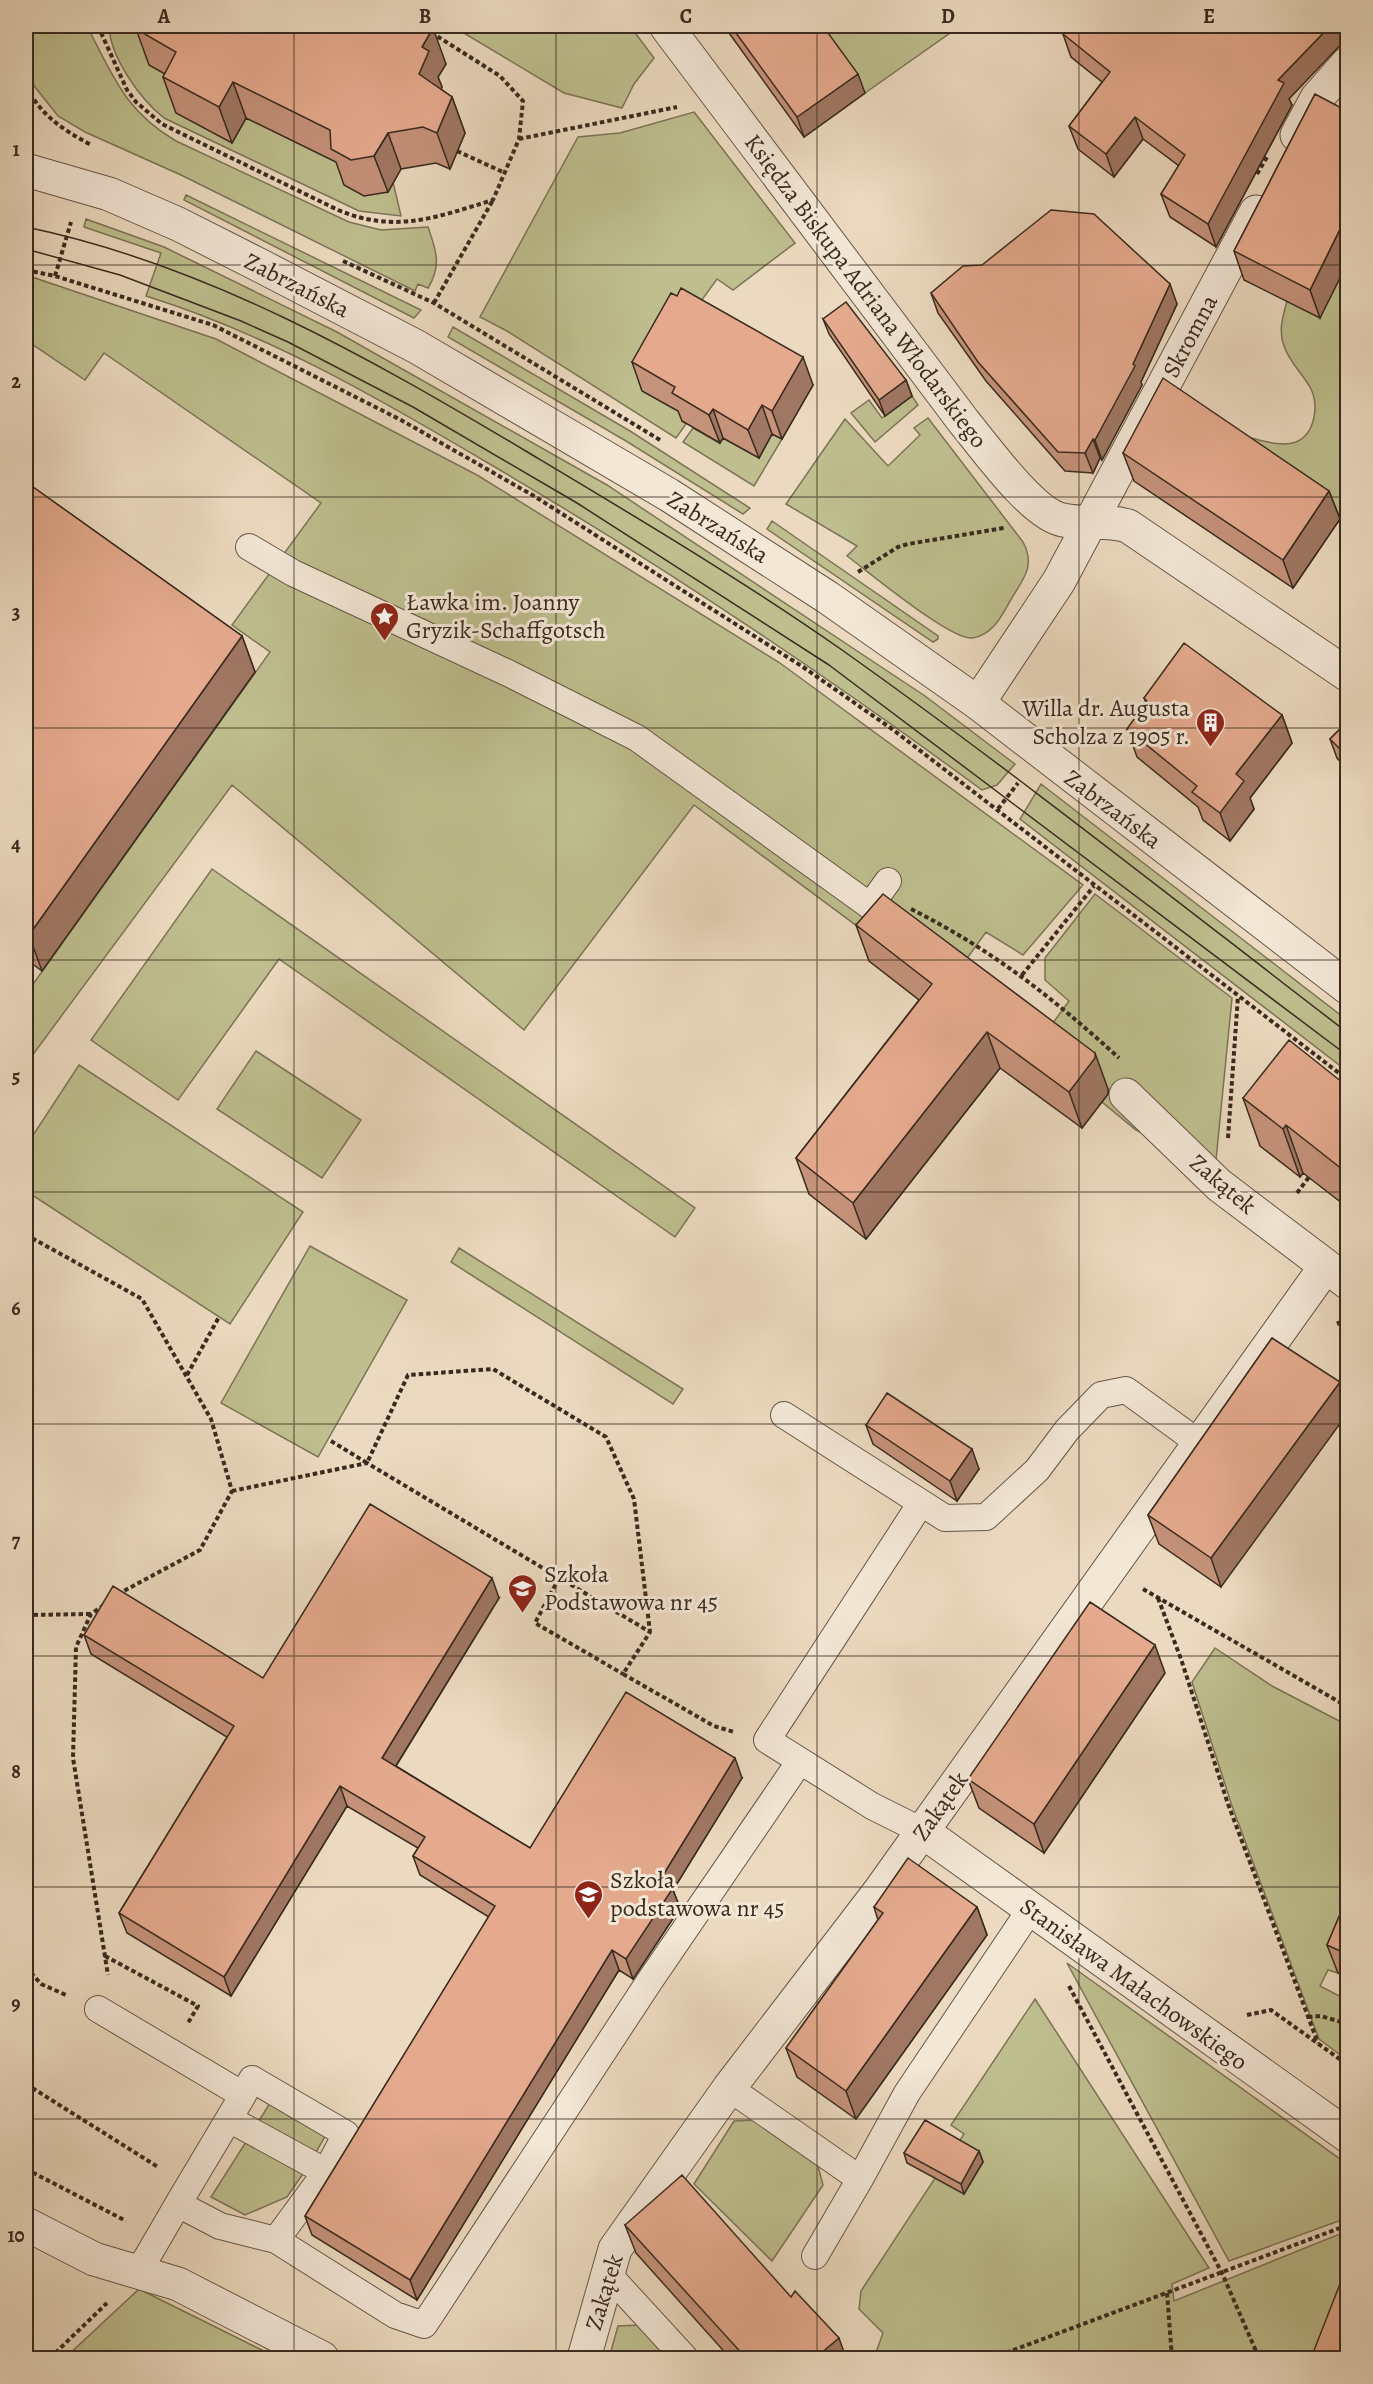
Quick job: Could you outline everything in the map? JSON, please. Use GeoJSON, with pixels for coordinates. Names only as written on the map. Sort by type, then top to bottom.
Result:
{"type":"FeatureCollection","features":[{"type":"Feature","properties":{"kind":"street","name":"Księdza Biskupa Adriana Włodarskiego"},"geometry":{"type":"LineString","coordinates":[[666,26],[957,413],[1009,477],[1051,516],[1063,520],[1090,521]]}},
{"type":"Feature","properties":{"kind":"street","name":"Skromna"},"geometry":{"type":"LineString","coordinates":[[978,703],[1059,581],[1270,168],[1317,98],[1347,63]]}},
{"type":"Feature","properties":{"kind":"street","name":"Zabrzańska"},"geometry":{"type":"LineString","coordinates":[[26,170],[109,194],[178,224],[417,347],[669,495],[827,597],[978,703],[1347,988]]}},
{"type":"Feature","properties":{"kind":"street"},"geometry":{"type":"LineString","coordinates":[[1090,521],[1116,522],[1139,532],[1347,675]]}},
{"type":"Feature","properties":{"kind":"street","name":"Zakątek"},"geometry":{"type":"LineString","coordinates":[[584,2358],[615,2249],[729,2088],[879,1892],[1199,1443],[1336,1287],[1219,1185],[1126,1080]]}},
{"type":"Feature","properties":{"kind":"street","name":"Stanisława Małachowskiego"},"geometry":{"type":"LineString","coordinates":[[922,1831],[1347,2136]]}},
{"type":"Feature","properties":{"kind":"street"},"geometry":{"type":"LineString","coordinates":[[26,2224],[94,2259],[178,2284],[322,2358]]}},
{"type":"Feature","properties":{"kind":"lane"},"geometry":{"type":"LineString","coordinates":[[249,547],[293,573],[510,674],[637,738],[870,906],[888,880]]}},
{"type":"Feature","properties":{"kind":"lane"},"geometry":{"type":"LineString","coordinates":[[784,1414],[945,1518],[986,1517],[1037,1470],[1067,1430],[1101,1395],[1126,1390],[1199,1443]]}},
{"type":"Feature","properties":{"kind":"lane"},"geometry":{"type":"LineString","coordinates":[[921,1503],[767,1740],[872,1806],[922,1831]]}},
{"type":"Feature","properties":{"kind":"lane"},"geometry":{"type":"LineString","coordinates":[[184,2195],[220,2226],[276,2240],[395,2315],[424,2325],[649,1982],[800,1761]]}},
{"type":"Feature","properties":{"kind":"lane"},"geometry":{"type":"LineString","coordinates":[[815,2256],[908,2093],[1030,1910]]}},
{"type":"Feature","properties":{"kind":"lane"},"geometry":{"type":"LineString","coordinates":[[106,2013],[243,2095]]}},
{"type":"Feature","properties":{"kind":"lane"},"geometry":{"type":"LineString","coordinates":[[139,2271],[252,2079],[346,2134],[326,2172],[276,2240]]}},
{"type":"Feature","properties":{"kind":"lane"},"geometry":{"type":"LineString","coordinates":[[729,2088],[860,2179]]}},
{"type":"Feature","properties":{"kind":"lane"},"geometry":{"type":"LineString","coordinates":[[228,2119],[326,2172]]}},
{"type":"Feature","properties":{"kind":"lane"},"geometry":{"type":"LineString","coordinates":[[607,2272],[685,2358]]}},
{"type":"Feature","properties":{"kind":"path"},"geometry":{"type":"LineString","coordinates":[[98,26],[127,90],[136,102],[162,124],[338,210],[375,222],[402,223],[428,219],[493,200]]}},
{"type":"Feature","properties":{"kind":"path"},"geometry":{"type":"LineString","coordinates":[[429,32],[500,76],[523,100],[519,139],[505,173],[493,200],[434,303]]}},
{"type":"Feature","properties":{"kind":"path"},"geometry":{"type":"LineString","coordinates":[[519,139],[685,105]]}},
{"type":"Feature","properties":{"kind":"path"},"geometry":{"type":"LineString","coordinates":[[457,151],[505,173]]}},
{"type":"Feature","properties":{"kind":"path"},"geometry":{"type":"LineString","coordinates":[[26,270],[55,276],[213,325],[401,420],[534,496],[803,667],[998,809],[1094,886],[1347,1080]]}},
{"type":"Feature","properties":{"kind":"path"},"geometry":{"type":"LineString","coordinates":[[864,568],[898,547],[908,544],[1006,528]]}},
{"type":"Feature","properties":{"kind":"path"},"geometry":{"type":"LineString","coordinates":[[1022,975],[1094,886]]}},
{"type":"Feature","properties":{"kind":"path"},"geometry":{"type":"LineString","coordinates":[[870,906],[903,905],[959,933],[1022,975],[1126,1080]]}},
{"type":"Feature","properties":{"kind":"path"},"geometry":{"type":"LineString","coordinates":[[1228,1140],[1238,995]]}},
{"type":"Feature","properties":{"kind":"path"},"geometry":{"type":"LineString","coordinates":[[1304,1185],[1309,1177]]}},
{"type":"Feature","properties":{"kind":"path"},"geometry":{"type":"LineString","coordinates":[[26,1240],[30,1237],[142,1299],[212,1419],[232,1491],[200,1550],[115,1596]]}},
{"type":"Feature","properties":{"kind":"path"},"geometry":{"type":"LineString","coordinates":[[1336,1287],[1347,1346]]}},
{"type":"Feature","properties":{"kind":"path"},"geometry":{"type":"LineString","coordinates":[[186,1375],[219,1317]]}},
{"type":"Feature","properties":{"kind":"path"},"geometry":{"type":"LineString","coordinates":[[367,1463],[408,1375],[493,1368],[606,1437],[634,1498],[650,1632],[623,1674]]}},
{"type":"Feature","properties":{"kind":"path"},"geometry":{"type":"LineString","coordinates":[[332,1441],[650,1632]]}},
{"type":"Feature","properties":{"kind":"path"},"geometry":{"type":"LineString","coordinates":[[232,1491],[367,1463]]}},
{"type":"Feature","properties":{"kind":"path"},"geometry":{"type":"LineString","coordinates":[[559,1577],[535,1623],[714,1726],[767,1740]]}},
{"type":"Feature","properties":{"kind":"path"},"geometry":{"type":"LineString","coordinates":[[1141,1588],[1347,1707]]}},
{"type":"Feature","properties":{"kind":"path"},"geometry":{"type":"LineString","coordinates":[[1158,1598],[1182,1659],[1231,1814],[1318,2044]]}},
{"type":"Feature","properties":{"kind":"path"},"geometry":{"type":"LineString","coordinates":[[26,1967],[41,1984],[106,2013],[105,1956],[73,1758],[76,1647],[91,1614],[107,1602]]}},
{"type":"Feature","properties":{"kind":"path"},"geometry":{"type":"LineString","coordinates":[[26,1615],[91,1614]]}},
{"type":"Feature","properties":{"kind":"path"},"geometry":{"type":"LineString","coordinates":[[105,1956],[198,2006],[172,2053]]}},
{"type":"Feature","properties":{"kind":"path"},"geometry":{"type":"LineString","coordinates":[[1065,1978],[1222,2273],[1258,2358]]}},
{"type":"Feature","properties":{"kind":"path"},"geometry":{"type":"LineString","coordinates":[[1240,2017],[1271,2010],[1347,2065]]}},
{"type":"Feature","properties":{"kind":"path"},"geometry":{"type":"LineString","coordinates":[[1308,2017],[1321,2016],[1347,2024]]}},
{"type":"Feature","properties":{"kind":"path"},"geometry":{"type":"LineString","coordinates":[[26,2084],[184,2195]]}},
{"type":"Feature","properties":{"kind":"path"},"geometry":{"type":"LineString","coordinates":[[26,2169],[159,2237]]}},
{"type":"Feature","properties":{"kind":"path"},"geometry":{"type":"LineString","coordinates":[[992,2358],[1347,2225]]}},
{"type":"Feature","properties":{"kind":"path"},"geometry":{"type":"LineString","coordinates":[[50,2358],[139,2271]]}},
{"type":"Feature","properties":{"kind":"path"},"geometry":{"type":"LineString","coordinates":[[1167,2294],[1172,2358]]}},
{"type":"Feature","properties":{"kind":"green space"},"geometry":{"type":"Polygon","coordinates":[[[26,26],[87,26],[113,76],[132,105],[176,141],[349,222],[381,230],[428,227],[435,250],[436,265],[428,288],[418,284],[415,291],[181,175],[85,132],[58,116],[35,87],[26,66],[26,26]]]}},
{"type":"Feature","properties":{"kind":"green space"},"geometry":{"type":"Polygon","coordinates":[[[109,26],[138,26],[189,88],[177,113],[232,142],[246,118],[393,182],[401,216],[359,211],[164,118],[145,100],[128,76],[115,51],[109,26]]]}},
{"type":"Feature","properties":{"kind":"green space"},"geometry":{"type":"Polygon","coordinates":[[[452,26],[630,26],[654,58],[634,84],[622,108],[564,93],[452,26]]]}},
{"type":"Feature","properties":{"kind":"green space"},"geometry":{"type":"Polygon","coordinates":[[[816,26],[960,26],[865,93],[816,26]]]}},
{"type":"Feature","properties":{"kind":"green space"},"geometry":{"type":"Polygon","coordinates":[[[694,112],[795,243],[733,290],[717,279],[696,308],[686,415],[682,421],[686,424],[676,438],[507,331],[480,317],[578,137],[620,133],[694,112]]]}},
{"type":"Feature","properties":{"kind":"green space"},"geometry":{"type":"Polygon","coordinates":[[[186,195],[421,310],[414,318],[184,200],[186,195]]]}},
{"type":"Feature","properties":{"kind":"green space"},"geometry":{"type":"Polygon","coordinates":[[[86,219],[164,247],[337,332],[607,485],[925,696],[1015,764],[997,785],[982,790],[740,620],[615,540],[488,463],[364,392],[279,348],[191,311],[146,296],[161,253],[84,227],[86,219]]]}},
{"type":"Feature","properties":{"kind":"green space"},"geometry":{"type":"Polygon","coordinates":[[[1347,264],[1347,529],[1251,438],[1273,443],[1296,442],[1307,433],[1311,426],[1315,403],[1311,389],[1286,352],[1281,335],[1283,318],[1287,301],[1347,264]]]}},
{"type":"Feature","properties":{"kind":"green space"},"geometry":{"type":"Polygon","coordinates":[[[26,275],[216,339],[477,475],[780,663],[1083,885],[1023,955],[986,932],[955,975],[884,946],[694,805],[524,1030],[232,785],[26,1064],[26,994],[270,652],[232,625],[321,503],[104,353],[85,380],[26,340],[26,275]]]}},
{"type":"Feature","properties":{"kind":"green space"},"geometry":{"type":"Polygon","coordinates":[[[453,327],[630,431],[750,508],[743,514],[626,441],[448,337],[453,327]]]}},
{"type":"Feature","properties":{"kind":"green space"},"geometry":{"type":"Polygon","coordinates":[[[912,396],[918,405],[875,442],[851,413],[869,400],[882,418],[912,396]]]}},
{"type":"Feature","properties":{"kind":"green space"},"geometry":{"type":"Polygon","coordinates":[[[928,418],[1027,550],[1028,564],[1025,576],[1002,616],[987,632],[973,638],[962,636],[929,618],[847,556],[857,546],[786,504],[845,419],[888,466],[920,435],[914,428],[928,418]]]}},
{"type":"Feature","properties":{"kind":"green space"},"geometry":{"type":"Polygon","coordinates":[[[693,428],[719,443],[723,438],[759,458],[772,434],[782,439],[754,486],[683,442],[693,428]]]}},
{"type":"Feature","properties":{"kind":"green space"},"geometry":{"type":"Polygon","coordinates":[[[772,521],[938,636],[938,639],[933,642],[767,529],[772,521]]]}},
{"type":"Feature","properties":{"kind":"green space"},"geometry":{"type":"Polygon","coordinates":[[[1041,784],[1347,1020],[1347,1071],[1020,819],[1041,784]]]}},
{"type":"Feature","properties":{"kind":"green space"},"geometry":{"type":"Polygon","coordinates":[[[212,869],[695,1208],[675,1237],[279,959],[178,1100],[91,1040],[212,869]]]}},
{"type":"Feature","properties":{"kind":"green space"},"geometry":{"type":"Polygon","coordinates":[[[1095,894],[1232,998],[1215,1170],[1136,1130],[1102,1102],[1110,1091],[1041,1039],[1069,1001],[1045,980],[1045,958],[1095,894]]]}},
{"type":"Feature","properties":{"kind":"green space"},"geometry":{"type":"Polygon","coordinates":[[[256,1051],[361,1120],[322,1178],[217,1109],[256,1051]]]}},
{"type":"Feature","properties":{"kind":"green space"},"geometry":{"type":"Polygon","coordinates":[[[79,1065],[303,1212],[230,1324],[26,1191],[26,1146],[79,1065]]]}},
{"type":"Feature","properties":{"kind":"green space"},"geometry":{"type":"Polygon","coordinates":[[[310,1246],[407,1300],[318,1457],[221,1403],[310,1246]]]}},
{"type":"Feature","properties":{"kind":"green space"},"geometry":{"type":"Polygon","coordinates":[[[459,1248],[683,1389],[673,1404],[451,1262],[459,1248]]]}},
{"type":"Feature","properties":{"kind":"green space"},"geometry":{"type":"Polygon","coordinates":[[[1215,1648],[1272,1686],[1347,1725],[1347,1951],[1338,1973],[1328,1970],[1320,1986],[1347,2000],[1347,2060],[1319,2039],[1232,1806],[1192,1682],[1215,1648]]]}},
{"type":"Feature","properties":{"kind":"green space"},"geometry":{"type":"Polygon","coordinates":[[[1067,1963],[1347,2164],[1347,2218],[1229,2261],[1067,1963]]]}},
{"type":"Feature","properties":{"kind":"green space"},"geometry":{"type":"Polygon","coordinates":[[[1035,1999],[1209,2268],[1172,2284],[1174,2301],[1347,2231],[1347,2321],[1333,2358],[874,2358],[883,2333],[859,2309],[861,2291],[964,2134],[951,2125],[1035,1999]]]}},
{"type":"Feature","properties":{"kind":"green space"},"geometry":{"type":"Polygon","coordinates":[[[273,2098],[328,2131],[315,2154],[257,2124],[273,2098]]]}},
{"type":"Feature","properties":{"kind":"green space"},"geometry":{"type":"Polygon","coordinates":[[[758,2120],[818,2166],[823,2185],[772,2261],[694,2184],[734,2121],[758,2120]]]}},
{"type":"Feature","properties":{"kind":"green space"},"geometry":{"type":"Polygon","coordinates":[[[251,2134],[307,2168],[287,2197],[245,2215],[211,2197],[251,2134]]]}},
{"type":"Feature","properties":{"kind":"green space"},"geometry":{"type":"Polygon","coordinates":[[[139,2289],[278,2358],[65,2358],[139,2289]]]}},
{"type":"Feature","properties":{"kind":"green space"},"geometry":{"type":"Polygon","coordinates":[[[639,2325],[669,2358],[609,2358],[618,2326],[639,2325]]]}},
{"type":"Feature","properties":{"kind":"building"},"geometry":{"type":"Polygon","coordinates":[[[138,26],[429,26],[433,28],[422,47],[429,51],[419,74],[452,97],[437,133],[423,127],[388,133],[374,156],[351,160],[331,149],[330,130],[233,82],[219,107],[163,77],[176,52],[136,29],[138,26]]]}},
{"type":"Feature","properties":{"kind":"building"},"geometry":{"type":"Polygon","coordinates":[[[731,26],[823,26],[858,74],[797,117],[731,26]]]}},
{"type":"Feature","properties":{"kind":"building"},"geometry":{"type":"Polygon","coordinates":[[[1070,26],[1330,26],[1278,80],[1284,83],[1208,224],[1161,194],[1185,155],[1135,117],[1106,154],[1069,126],[1110,72],[1063,34],[1070,26]]]}},
{"type":"Feature","properties":{"kind":"building"},"geometry":{"type":"Polygon","coordinates":[[[1315,94],[1347,111],[1347,215],[1310,290],[1234,251],[1315,94]]]}},
{"type":"Feature","properties":{"kind":"building"},"geometry":{"type":"Polygon","coordinates":[[[1051,210],[1094,214],[1170,284],[1133,364],[1135,366],[1095,440],[1093,439],[1085,453],[1058,452],[978,362],[931,293],[963,266],[982,265],[1051,210]]]}},
{"type":"Feature","properties":{"kind":"building"},"geometry":{"type":"Polygon","coordinates":[[[681,288],[803,357],[772,411],[762,405],[748,430],[713,409],[709,415],[672,393],[675,387],[632,362],[671,293],[677,296],[681,288]]]}},
{"type":"Feature","properties":{"kind":"building"},"geometry":{"type":"Polygon","coordinates":[[[846,302],[906,380],[879,400],[823,319],[846,302]]]}},
{"type":"Feature","properties":{"kind":"building"},"geometry":{"type":"Polygon","coordinates":[[[1163,378],[1329,491],[1283,560],[1123,453],[1163,378]]]}},
{"type":"Feature","properties":{"kind":"building"},"geometry":{"type":"Polygon","coordinates":[[[26,482],[242,636],[29,935],[26,932],[26,482]]]}},
{"type":"Feature","properties":{"kind":"building","name":"Willa dr. Augusta Scholza z 1905 r."},"geometry":{"type":"Polygon","coordinates":[[[1184,643],[1282,715],[1236,774],[1244,781],[1220,813],[1192,792],[1197,786],[1127,729],[1147,701],[1144,698],[1184,643]]]}},
{"type":"Feature","properties":{"kind":"building"},"geometry":{"type":"Polygon","coordinates":[[[1347,722],[1347,756],[1330,739],[1347,722]]]}},
{"type":"Feature","properties":{"kind":"building"},"geometry":{"type":"Polygon","coordinates":[[[883,894],[1095,1053],[1095,1058],[1069,1092],[987,1032],[853,1203],[796,1158],[932,984],[856,925],[883,894]]]}},
{"type":"Feature","properties":{"kind":"building"},"geometry":{"type":"Polygon","coordinates":[[[1289,1040],[1347,1086],[1347,1173],[1286,1125],[1283,1129],[1243,1098],[1289,1040]]]}},
{"type":"Feature","properties":{"kind":"building"},"geometry":{"type":"Polygon","coordinates":[[[1272,1338],[1340,1382],[1211,1558],[1148,1515],[1272,1338]]]}},
{"type":"Feature","properties":{"kind":"building"},"geometry":{"type":"Polygon","coordinates":[[[887,1393],[972,1449],[950,1481],[866,1425],[887,1393]]]}},
{"type":"Feature","properties":{"kind":"building","name":"Szkoła podstawowa nr 45"},"geometry":{"type":"Polygon","coordinates":[[[370,1504],[492,1578],[382,1758],[530,1848],[626,1692],[735,1758],[660,1880],[673,1888],[626,1959],[612,1950],[410,2280],[305,2216],[495,1906],[413,1856],[425,1837],[340,1786],[224,1977],[119,1913],[234,1726],[84,1635],[113,1586],[263,1678],[370,1504]]]}},
{"type":"Feature","properties":{"kind":"building"},"geometry":{"type":"Polygon","coordinates":[[[1090,1602],[1155,1645],[1034,1824],[968,1779],[1090,1602]]]}},
{"type":"Feature","properties":{"kind":"building"},"geometry":{"type":"Polygon","coordinates":[[[908,1858],[977,1907],[846,2091],[786,2048],[883,1913],[874,1907],[908,1858]]]}},
{"type":"Feature","properties":{"kind":"building"},"geometry":{"type":"Polygon","coordinates":[[[1347,1898],[1347,1954],[1327,1945],[1347,1898]]]}},
{"type":"Feature","properties":{"kind":"building"},"geometry":{"type":"Polygon","coordinates":[[[925,2120],[979,2151],[961,2184],[904,2153],[925,2120]]]}},
{"type":"Feature","properties":{"kind":"building"},"geometry":{"type":"Polygon","coordinates":[[[682,2175],[791,2297],[795,2291],[839,2338],[815,2358],[746,2358],[625,2225],[682,2175]]]}},
{"type":"Feature","properties":{"kind":"building"},"geometry":{"type":"Polygon","coordinates":[[[1347,2266],[1347,2358],[1311,2358],[1347,2266]]]}},
{"type":"Feature","properties":{"kind":"tram line"},"geometry":{"type":"LineString","coordinates":[[26,227],[92,243],[157,264],[221,289],[284,318],[406,381],[644,522],[803,623],[906,696],[1097,839],[1348,1033]]}},
{"type":"Feature","properties":{"kind":"tram line"},"geometry":{"type":"LineString","coordinates":[[26,249],[120,275],[241,321],[288,342],[413,407],[577,503],[829,665],[1348,1056]]}},
{"type":"Feature","properties":{"kind":"place","name":"Ławka im. Joanny Gryzik-Schaffgotsch"},"geometry":{"type":"Point","coordinates":[385,642]}},
{"type":"Feature","properties":{"kind":"place","name":"Willa dr. Augusta Scholza z 1905 r."},"geometry":{"type":"Point","coordinates":[1211,748]}},
{"type":"Feature","properties":{"kind":"place","name":"Szkoła Podstawowa nr 45"},"geometry":{"type":"Point","coordinates":[523,1614]}},
{"type":"Feature","properties":{"kind":"place","name":"Szkoła podstawowa nr 45"},"geometry":{"type":"Point","coordinates":[589,1920]}}]}
